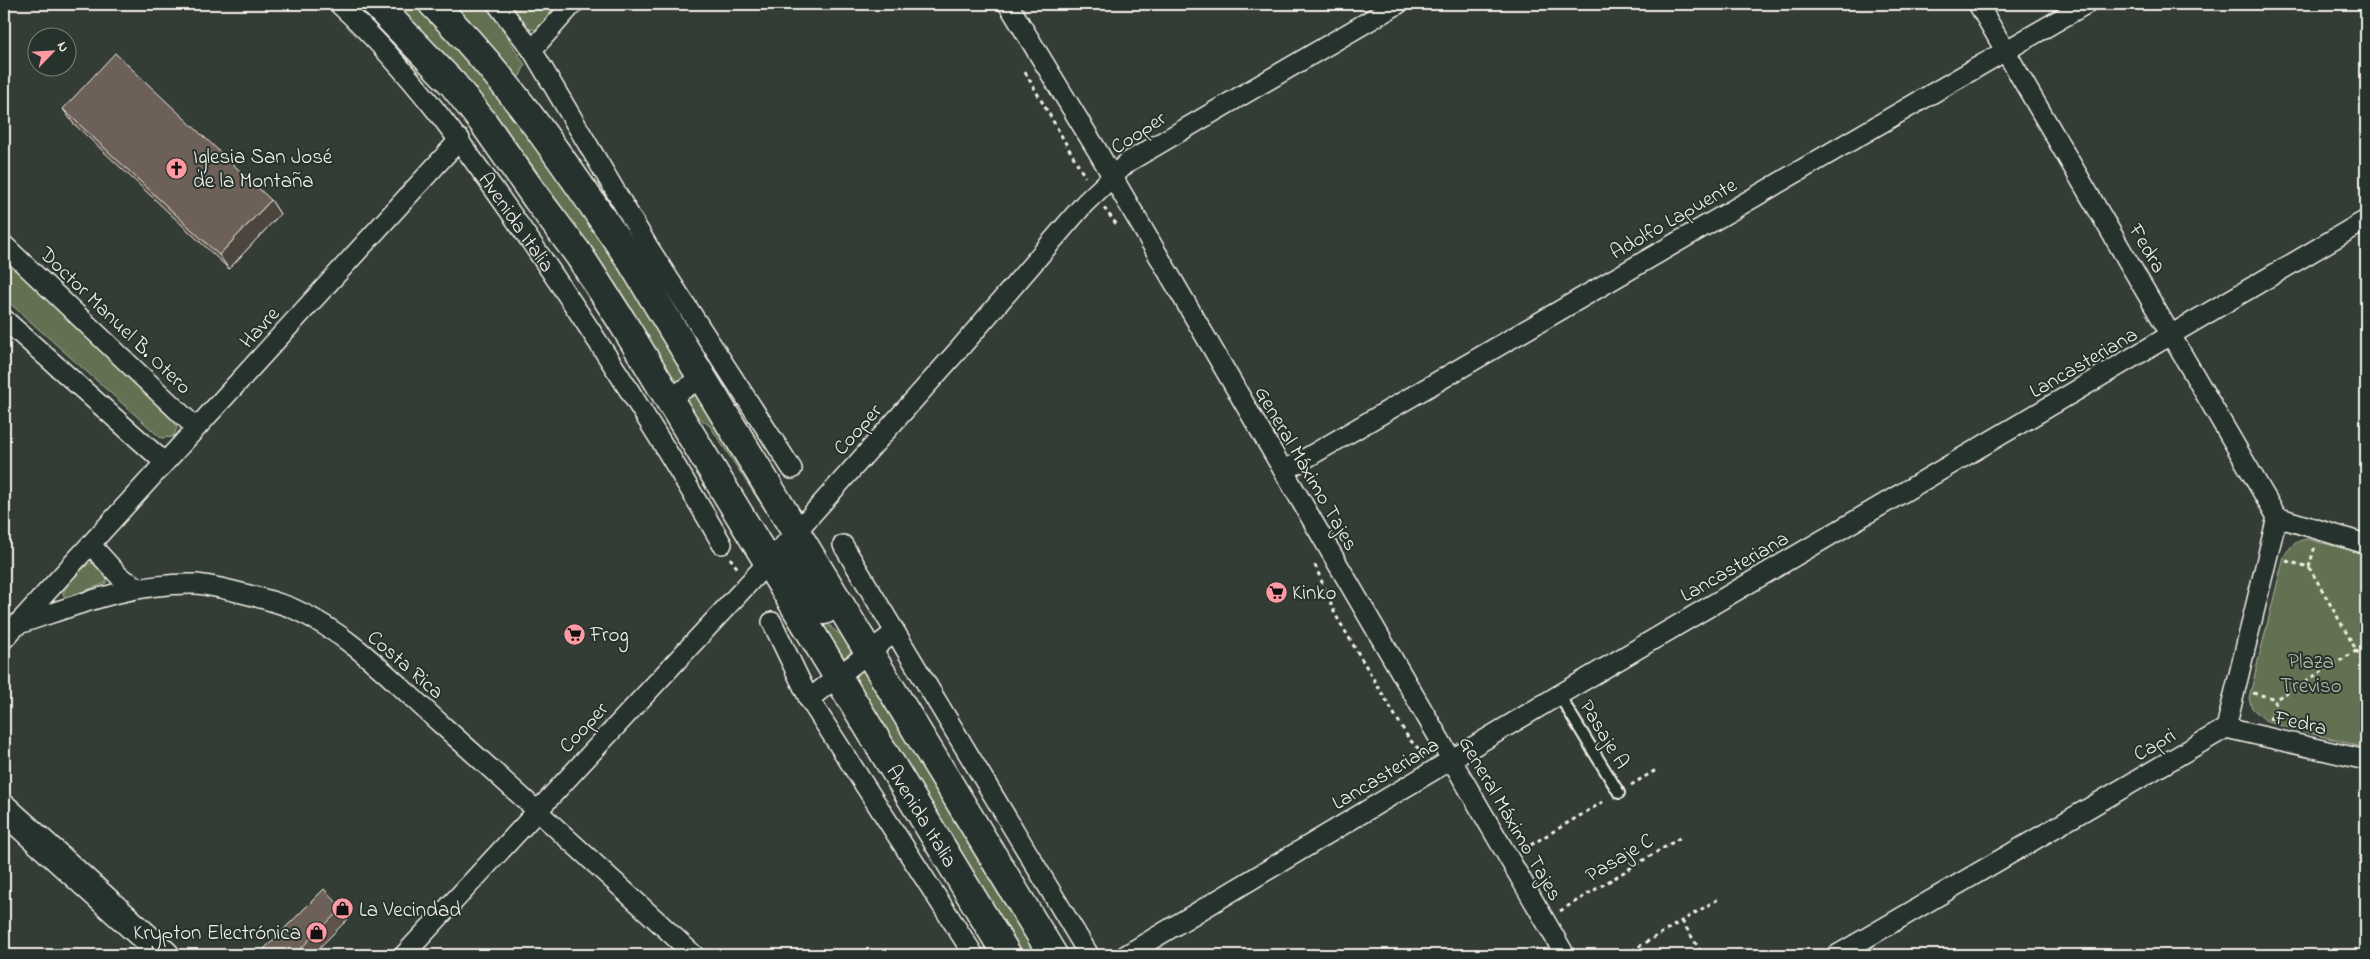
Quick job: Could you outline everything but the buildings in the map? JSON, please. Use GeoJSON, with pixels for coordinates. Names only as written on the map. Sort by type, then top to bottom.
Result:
{"type":"FeatureCollection","features":[{"type":"Feature","properties":{"kind":"main road","name":"Avenida Italia"},"geometry":{"type":"LineString","coordinates":[[376,4],[453,84],[483,122],[579,255],[1007,955]]}},
{"type":"Feature","properties":{"kind":"main road","name":"Avenida Italia"},"geometry":{"type":"LineString","coordinates":[[433,4],[516,97],[569,169],[604,200],[639,254],[702,378],[729,425],[846,612],[907,717],[1053,955]]}},
{"type":"Feature","properties":{"kind":"main road"},"geometry":{"type":"LineString","coordinates":[[674,408],[719,450],[764,525],[772,533],[781,537],[797,532]]}},
{"type":"Feature","properties":{"kind":"main road"},"geometry":{"type":"LineString","coordinates":[[767,562],[778,559],[789,561],[832,620],[855,637],[869,652]]}},
{"type":"Feature","properties":{"kind":"main road"},"geometry":{"type":"LineString","coordinates":[[4,809],[166,955]]}},
{"type":"Feature","properties":{"kind":"street","name":"Avenida Italia"},"geometry":{"type":"LineString","coordinates":[[339,4],[416,83],[460,139],[554,275],[672,458],[722,544]]}},
{"type":"Feature","properties":{"kind":"street","name":"Avenida Italia"},"geometry":{"type":"LineString","coordinates":[[497,4],[532,50],[604,200]]}},
{"type":"Feature","properties":{"kind":"street"},"geometry":{"type":"LineString","coordinates":[[532,50],[573,4]]}},
{"type":"Feature","properties":{"kind":"street","name":"General Máximo Tajes"},"geometry":{"type":"LineString","coordinates":[[1008,4],[1284,471],[1565,955]]}},
{"type":"Feature","properties":{"kind":"street","name":"Cooper"},"geometry":{"type":"LineString","coordinates":[[404,955],[536,810],[797,532],[961,348],[1085,203],[1111,177],[1128,162],[1398,4]]}},
{"type":"Feature","properties":{"kind":"street","name":"Fedra"},"geometry":{"type":"LineString","coordinates":[[1978,4],[2173,335],[2277,517]]}},
{"type":"Feature","properties":{"kind":"street","name":"Adolfo Lapuente"},"geometry":{"type":"LineString","coordinates":[[1284,471],[2086,4]]}},
{"type":"Feature","properties":{"kind":"street","name":"Havre"},"geometry":{"type":"LineString","coordinates":[[10,632],[460,139]]}},
{"type":"Feature","properties":{"kind":"street","name":"Lancasteriana"},"geometry":{"type":"LineString","coordinates":[[1126,955],[1559,694],[2366,220]]}},
{"type":"Feature","properties":{"kind":"street","name":"Doctor Manuel B. Otero"},"geometry":{"type":"LineString","coordinates":[[4,245],[196,428]]}},
{"type":"Feature","properties":{"kind":"street","name":"Avenida Italia"},"geometry":{"type":"LineString","coordinates":[[639,254],[753,411],[792,469]]}},
{"type":"Feature","properties":{"kind":"street"},"geometry":{"type":"LineString","coordinates":[[4,319],[164,462]]}},
{"type":"Feature","properties":{"kind":"street"},"geometry":{"type":"LineString","coordinates":[[674,408],[702,378]]}},
{"type":"Feature","properties":{"kind":"street"},"geometry":{"type":"LineString","coordinates":[[729,425],[753,411]]}},
{"type":"Feature","properties":{"kind":"street"},"geometry":{"type":"LineString","coordinates":[[672,458],[696,445]]}},
{"type":"Feature","properties":{"kind":"street"},"geometry":{"type":"LineString","coordinates":[[2226,728],[2277,517],[2366,544]]}},
{"type":"Feature","properties":{"kind":"street"},"geometry":{"type":"LineString","coordinates":[[91,544],[120,577],[138,587]]}},
{"type":"Feature","properties":{"kind":"street"},"geometry":{"type":"LineString","coordinates":[[843,545],[1089,955]]}},
{"type":"Feature","properties":{"kind":"street","name":"Costa Rica"},"geometry":{"type":"LineString","coordinates":[[10,632],[100,597],[138,587],[197,584],[294,609],[338,635],[371,661],[694,955]]}},
{"type":"Feature","properties":{"kind":"street"},"geometry":{"type":"LineString","coordinates":[[846,612],[871,592]]}},
{"type":"Feature","properties":{"kind":"street","name":"Avenida Italia"},"geometry":{"type":"LineString","coordinates":[[772,622],[809,699],[974,955]]}},
{"type":"Feature","properties":{"kind":"street"},"geometry":{"type":"LineString","coordinates":[[809,699],[895,632]]}},
{"type":"Feature","properties":{"kind":"street"},"geometry":{"type":"LineString","coordinates":[[907,717],[934,698]]}},
{"type":"Feature","properties":{"kind":"street","name":"Fedra"},"geometry":{"type":"LineString","coordinates":[[2226,728],[2366,760]]}},
{"type":"Feature","properties":{"kind":"street","name":"Capri"},"geometry":{"type":"LineString","coordinates":[[1837,955],[2226,728]]}},
{"type":"Feature","properties":{"kind":"street","name":"Avenida Italia"},"geometry":{"type":"LineString","coordinates":[[938,768],[965,749]]}},
{"type":"Feature","properties":{"kind":"lane","name":"Pasaje A"},"geometry":{"type":"LineString","coordinates":[[1559,694],[1619,793]]}},
{"type":"Feature","properties":{"kind":"path"},"geometry":{"type":"LineString","coordinates":[[1021,64],[1085,177]]}},
{"type":"Feature","properties":{"kind":"path"},"geometry":{"type":"LineString","coordinates":[[1104,207],[1119,228]]}},
{"type":"Feature","properties":{"kind":"path"},"geometry":{"type":"LineString","coordinates":[[722,544],[747,584]]}},
{"type":"Feature","properties":{"kind":"path"},"geometry":{"type":"LineString","coordinates":[[2268,556],[2309,567],[2366,667]]}},
{"type":"Feature","properties":{"kind":"path"},"geometry":{"type":"LineString","coordinates":[[1312,559],[1335,614],[1409,739],[1426,757]]}},
{"type":"Feature","properties":{"kind":"path"},"geometry":{"type":"LineString","coordinates":[[2236,688],[2276,699],[2366,645]]}},
{"type":"Feature","properties":{"kind":"path"},"geometry":{"type":"LineString","coordinates":[[1509,858],[1656,770]]}},
{"type":"Feature","properties":{"kind":"path","name":"Pasaje C"},"geometry":{"type":"LineString","coordinates":[[1545,920],[1683,836]]}},
{"type":"Feature","properties":{"kind":"path"},"geometry":{"type":"LineString","coordinates":[[1625,955],[1720,898]]}},
{"type":"Feature","properties":{"kind":"path"},"geometry":{"type":"LineString","coordinates":[[1682,921],[1703,955]]}},
{"type":"Feature","properties":{"kind":"green space"},"geometry":{"type":"Polygon","coordinates":[[[392,4],[416,4],[456,46],[529,134],[563,180],[627,276],[687,374],[685,380],[676,383],[672,381],[586,243],[540,175],[490,111],[392,4]]]}},
{"type":"Feature","properties":{"kind":"green space"},"geometry":{"type":"Polygon","coordinates":[[[448,4],[487,4],[525,65],[520,76],[515,78],[448,4]]]}},
{"type":"Feature","properties":{"kind":"green space"},"geometry":{"type":"Polygon","coordinates":[[[507,4],[562,4],[536,30],[525,28],[507,4]]]}},
{"type":"Feature","properties":{"kind":"green space"},"geometry":{"type":"Polygon","coordinates":[[[4,258],[174,422],[177,428],[173,437],[161,438],[4,298],[4,258]]]}},
{"type":"Feature","properties":{"kind":"green space"},"geometry":{"type":"Polygon","coordinates":[[[694,392],[698,393],[778,526],[776,527],[710,426],[690,411],[685,401],[694,392]]]}},
{"type":"Feature","properties":{"kind":"green space","name":"Plaza Treviso"},"geometry":{"type":"Polygon","coordinates":[[[2307,539],[2366,554],[2366,748],[2267,722],[2252,708],[2249,698],[2284,556],[2294,544],[2307,539]]]}},
{"type":"Feature","properties":{"kind":"green space"},"geometry":{"type":"Polygon","coordinates":[[[91,563],[101,568],[105,573],[107,576],[106,583],[67,597],[63,595],[74,577],[91,563]]]}},
{"type":"Feature","properties":{"kind":"green space"},"geometry":{"type":"Polygon","coordinates":[[[786,569],[821,616],[834,630],[849,641],[853,649],[847,656],[839,657],[786,569]]]}},
{"type":"Feature","properties":{"kind":"green space"},"geometry":{"type":"Polygon","coordinates":[[[858,670],[865,672],[1040,955],[1018,955],[852,678],[858,670]]]}},
{"type":"Feature","properties":{"kind":"place","name":"Iglesia San José de la Montaña"},"geometry":{"type":"Point","coordinates":[177,168]}},
{"type":"Feature","properties":{"kind":"place","name":"Kinko"},"geometry":{"type":"Point","coordinates":[1276,592]}},
{"type":"Feature","properties":{"kind":"place","name":"Frog"},"geometry":{"type":"Point","coordinates":[574,634]}},
{"type":"Feature","properties":{"kind":"place","name":"La Vecindad"},"geometry":{"type":"Point","coordinates":[343,909]}},
{"type":"Feature","properties":{"kind":"place","name":"Krypton Electrónica"},"geometry":{"type":"Point","coordinates":[317,932]}}]}
